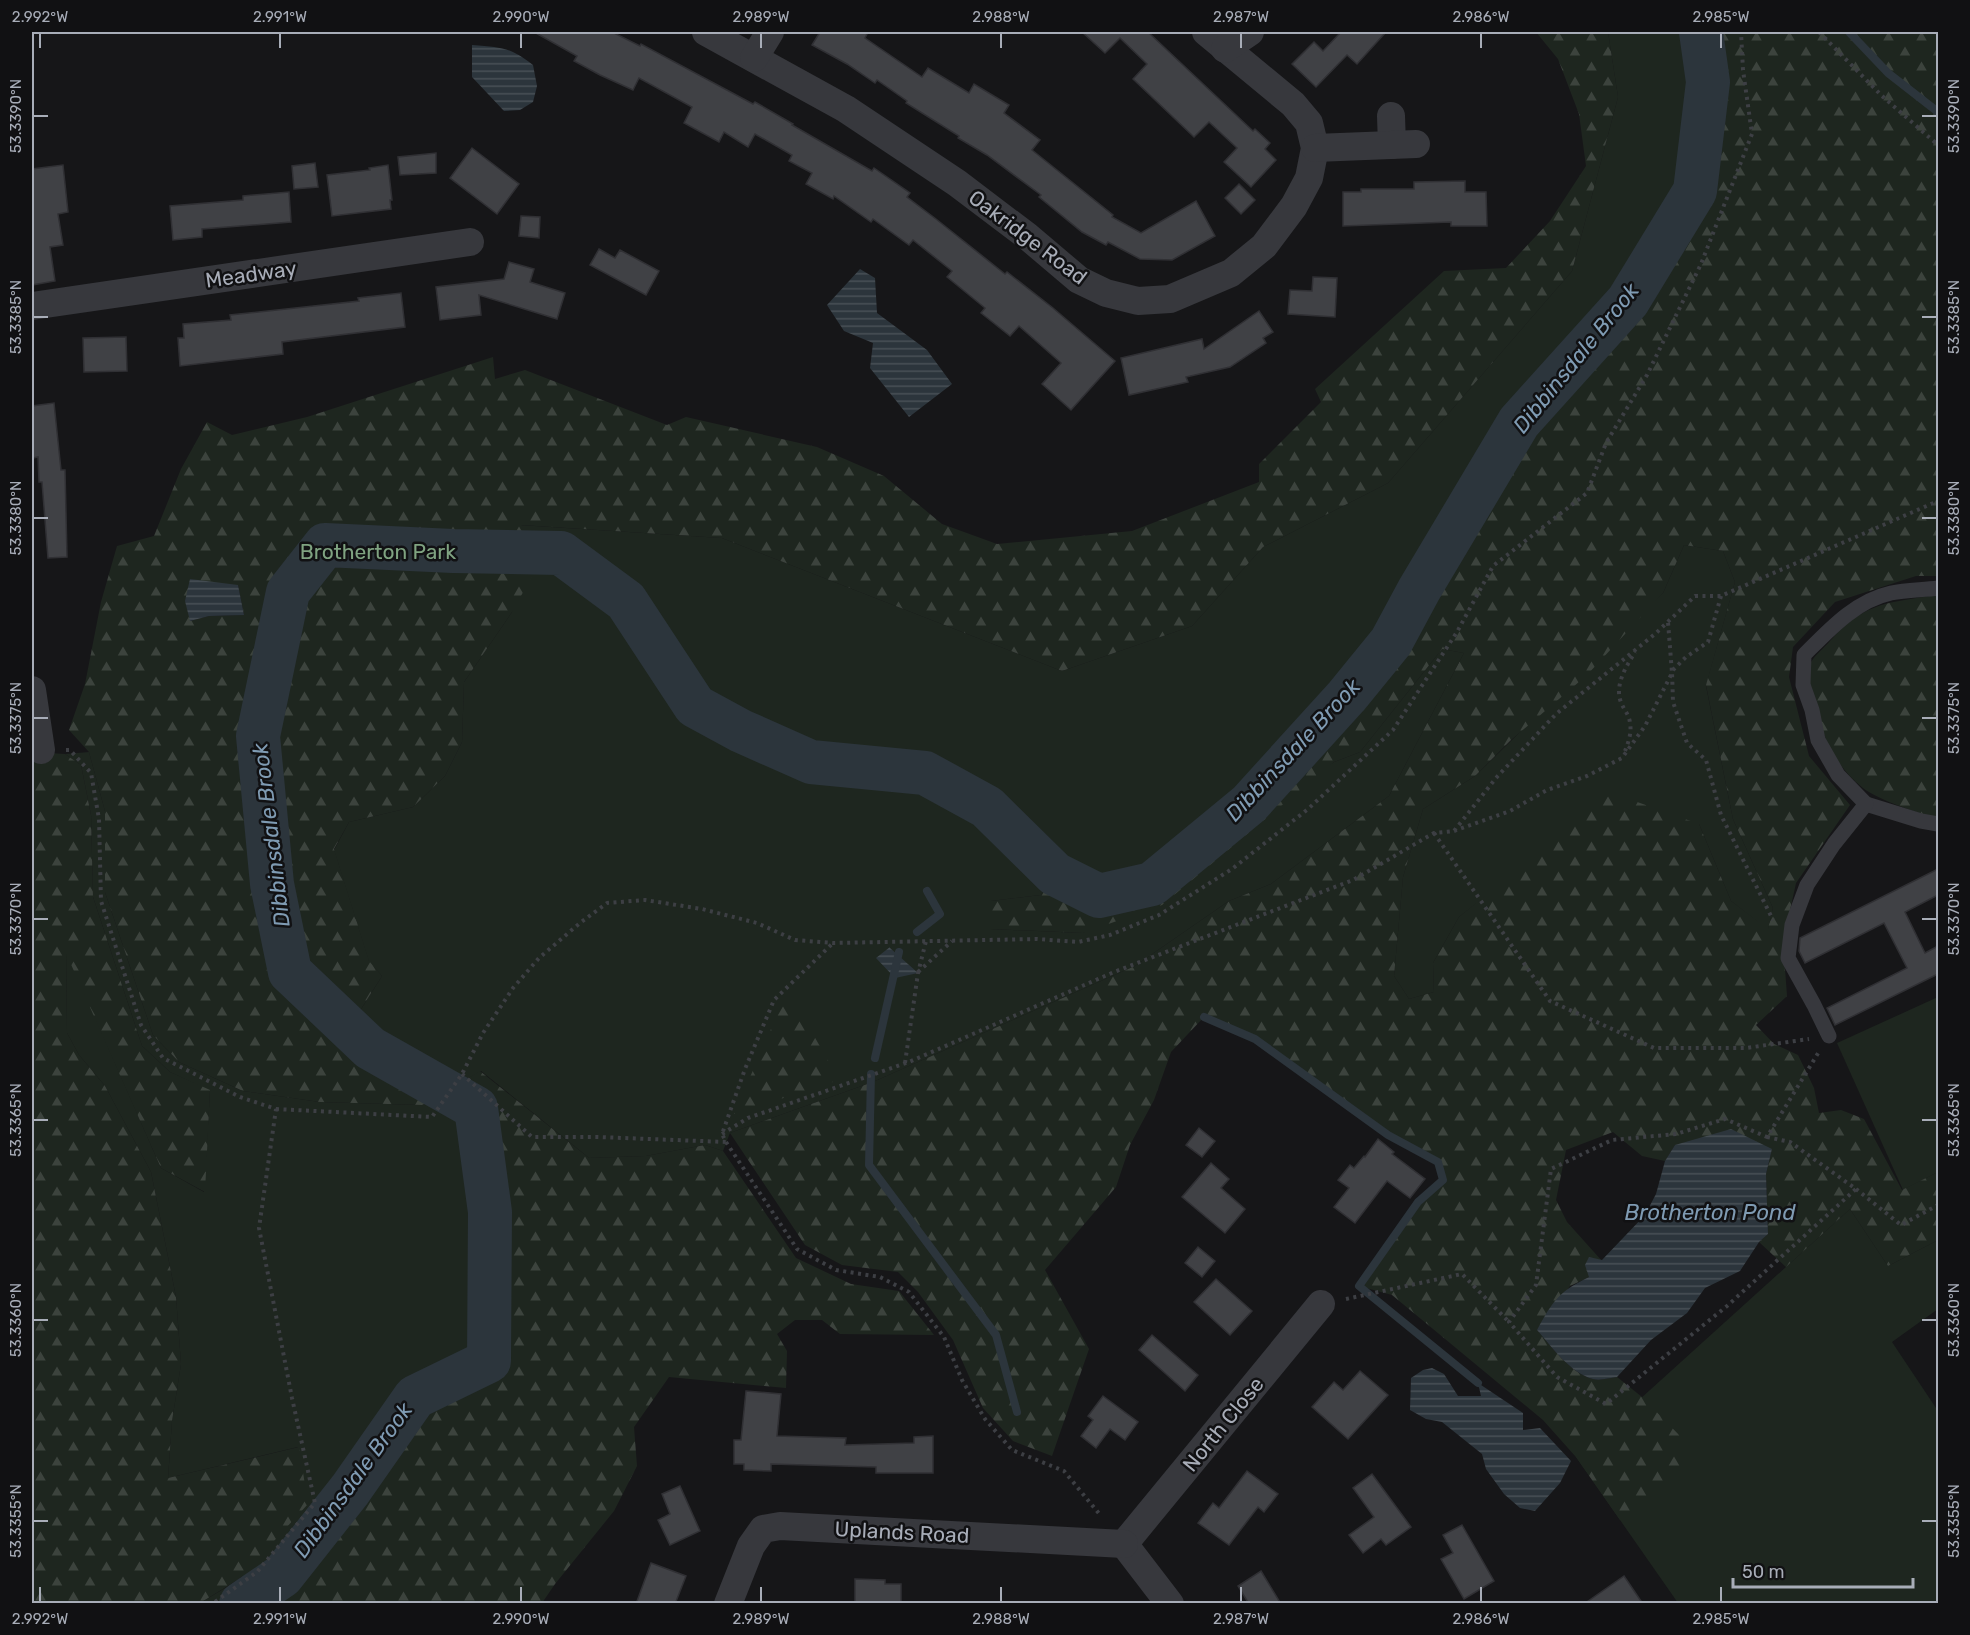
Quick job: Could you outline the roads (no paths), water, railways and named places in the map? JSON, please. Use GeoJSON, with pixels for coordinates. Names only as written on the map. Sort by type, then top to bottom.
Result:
{"type":"FeatureCollection","features":[{"type":"Feature","properties":{"kind":"street","name":"Oakridge Road"},"geometry":{"type":"LineString","coordinates":[[706,32],[846,109],[957,183],[1027,236],[1079,280],[1106,293],[1138,301],[1170,299],[1232,273],[1264,246],[1294,206],[1309,178],[1315,148]]}},
{"type":"Feature","properties":{"kind":"street"},"geometry":{"type":"LineString","coordinates":[[754,58],[770,32]]}},
{"type":"Feature","properties":{"kind":"street"},"geometry":{"type":"LineString","coordinates":[[1216,40],[1250,32]]}},
{"type":"Feature","properties":{"kind":"street"},"geometry":{"type":"LineString","coordinates":[[1216,40],[1293,104],[1309,123],[1315,148],[1404,145],[1391,116]]}},
{"type":"Feature","properties":{"kind":"street","name":"Meadway"},"geometry":{"type":"LineString","coordinates":[[32,306],[470,242]]}},
{"type":"Feature","properties":{"kind":"street"},"geometry":{"type":"LineString","coordinates":[[32,690],[41,750]]}},
{"type":"Feature","properties":{"kind":"street","name":"North Close"},"geometry":{"type":"LineString","coordinates":[[1124,1544],[1321,1304]]}},
{"type":"Feature","properties":{"kind":"street","name":"Uplands Road"},"geometry":{"type":"LineString","coordinates":[[728,1604],[751,1546],[763,1528],[780,1526],[1124,1544]]}},
{"type":"Feature","properties":{"kind":"street"},"geometry":{"type":"LineString","coordinates":[[1124,1544],[1170,1604]]}},
{"type":"Feature","properties":{"kind":"lane"},"geometry":{"type":"LineString","coordinates":[[1938,588],[1891,594],[1862,604],[1838,621],[1804,655],[1803,685],[1818,740],[1838,775],[1866,804],[1938,824]]}},
{"type":"Feature","properties":{"kind":"lane"},"geometry":{"type":"LineString","coordinates":[[1829,1036],[1788,958],[1792,925],[1808,885],[1834,844],[1866,804]]}},
{"type":"Feature","properties":{"kind":"water"},"geometry":{"type":"Polygon","coordinates":[[[472,45],[504,49],[517,54],[533,65],[537,86],[533,102],[520,110],[504,111],[472,77],[472,45]]]}},
{"type":"Feature","properties":{"kind":"water"},"geometry":{"type":"Polygon","coordinates":[[[860,269],[875,278],[877,313],[927,350],[952,384],[909,417],[870,368],[873,343],[844,331],[827,305],[860,269]]]}},
{"type":"Feature","properties":{"kind":"water"},"geometry":{"type":"Polygon","coordinates":[[[190,579],[238,585],[244,615],[209,616],[190,621],[185,601],[190,579]]]}},
{"type":"Feature","properties":{"kind":"water"},"geometry":{"type":"Polygon","coordinates":[[[890,947],[918,973],[895,978],[876,958],[890,947]]]}},
{"type":"Feature","properties":{"kind":"water","name":"Brotherton Pond"},"geometry":{"type":"Polygon","coordinates":[[[1731,1129],[1772,1149],[1766,1174],[1768,1234],[1759,1242],[1740,1271],[1705,1288],[1687,1313],[1651,1340],[1617,1377],[1596,1380],[1585,1376],[1562,1359],[1537,1330],[1557,1298],[1589,1277],[1585,1265],[1589,1257],[1602,1260],[1645,1215],[1656,1194],[1665,1161],[1675,1145],[1731,1129]]]}},
{"type":"Feature","properties":{"kind":"water"},"geometry":{"type":"Polygon","coordinates":[[[1432,1368],[1444,1374],[1458,1396],[1481,1396],[1478,1383],[1523,1413],[1523,1430],[1540,1428],[1571,1461],[1560,1483],[1535,1511],[1520,1508],[1504,1494],[1486,1469],[1482,1454],[1442,1422],[1426,1419],[1410,1410],[1411,1378],[1423,1370],[1432,1368]]]}},
{"type":"Feature","properties":{"kind":"waterway","name":"Dibbinsdale Brook"},"geometry":{"type":"LineString","coordinates":[[241,1604],[282,1576],[350,1490],[415,1397],[489,1361],[490,1212],[476,1108],[370,1048],[290,972],[272,884],[258,736],[288,592],[325,545],[561,553],[626,601],[695,706],[741,731],[811,762],[925,773],[987,807],[1055,874],[1099,896],[1152,884],[1249,804],[1347,696],[1391,642],[1419,590],[1519,422],[1628,301],[1695,191],[1708,82],[1701,32]]}},
{"type":"Feature","properties":{"kind":"waterway"},"geometry":{"type":"LineString","coordinates":[[1849,32],[1888,73],[1938,112]]}},
{"type":"Feature","properties":{"kind":"waterway"},"geometry":{"type":"LineString","coordinates":[[917,932],[940,914],[927,891]]}},
{"type":"Feature","properties":{"kind":"waterway"},"geometry":{"type":"LineString","coordinates":[[875,1058],[899,952]]}},
{"type":"Feature","properties":{"kind":"waterway"},"geometry":{"type":"LineString","coordinates":[[1204,1017],[1255,1039],[1388,1135],[1438,1162],[1443,1180],[1418,1202],[1359,1286],[1478,1383]]}},
{"type":"Feature","properties":{"kind":"waterway"},"geometry":{"type":"LineString","coordinates":[[871,1074],[869,1165],[996,1335],[1017,1412]]}},
{"type":"Feature","properties":{"kind":"park label","name":"Brotherton Park"},"geometry":{"type":"Point","coordinates":[378,551]}}]}
